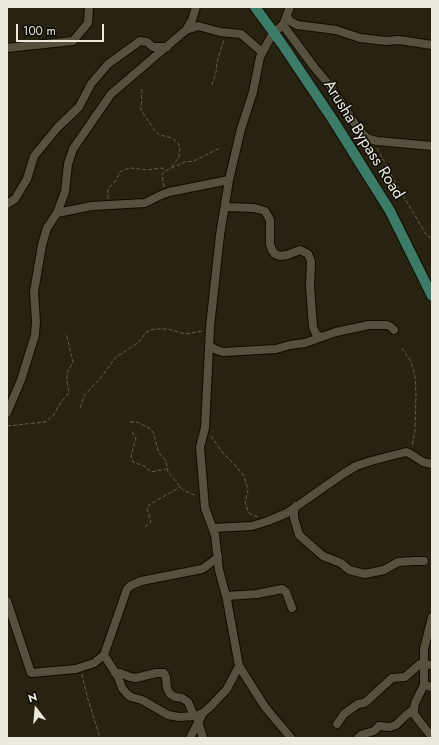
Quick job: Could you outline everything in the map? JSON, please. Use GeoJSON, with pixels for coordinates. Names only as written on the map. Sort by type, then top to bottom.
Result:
{"type":"FeatureCollection","features":[{"type":"Feature","properties":{"kind":"main road","name":"Arusha Bypass Road"},"geometry":{"type":"LineString","coordinates":[[255,7],[274,32],[333,120],[390,211],[432,296]]}},
{"type":"Feature","properties":{"kind":"street"},"geometry":{"type":"LineString","coordinates":[[7,48],[74,41],[88,23],[89,7]]}},
{"type":"Feature","properties":{"kind":"street"},"geometry":{"type":"LineString","coordinates":[[7,413],[21,380],[34,335],[36,322],[34,292],[42,245],[49,225],[57,213],[65,192],[68,164],[73,149],[111,94],[186,30],[192,20],[196,7]]}},
{"type":"Feature","properties":{"kind":"street"},"geometry":{"type":"LineString","coordinates":[[290,7],[283,25],[274,32],[260,57],[253,92],[241,128],[229,180],[210,328],[205,428],[200,448],[204,502],[207,515],[213,528],[219,570],[226,596],[239,666],[265,707],[291,738]]}},
{"type":"Feature","properties":{"kind":"street"},"geometry":{"type":"LineString","coordinates":[[287,17],[290,21],[297,25],[336,30],[360,38],[386,41],[399,40],[432,45]]}},
{"type":"Feature","properties":{"kind":"street"},"geometry":{"type":"LineString","coordinates":[[283,25],[314,68],[331,87],[360,132],[369,139],[374,140],[432,146]]}},
{"type":"Feature","properties":{"kind":"street"},"geometry":{"type":"LineString","coordinates":[[186,30],[198,26],[241,34],[262,52]]}},
{"type":"Feature","properties":{"kind":"street"},"geometry":{"type":"LineString","coordinates":[[7,204],[15,199],[27,179],[34,156],[58,127],[79,107],[91,84],[108,64],[140,41],[147,42],[153,47],[167,46]]}},
{"type":"Feature","properties":{"kind":"street"},"geometry":{"type":"LineString","coordinates":[[57,213],[92,206],[145,203],[169,192],[229,180]]}},
{"type":"Feature","properties":{"kind":"street"},"geometry":{"type":"LineString","coordinates":[[225,207],[254,208],[265,211],[270,220],[270,244],[275,254],[280,256],[287,255],[300,250],[308,254],[311,261],[310,286],[313,327],[314,331],[321,337]]}},
{"type":"Feature","properties":{"kind":"street"},"geometry":{"type":"LineString","coordinates":[[209,346],[223,352],[276,349],[304,343],[336,332],[374,324],[387,325],[394,330]]}},
{"type":"Feature","properties":{"kind":"street"},"geometry":{"type":"LineString","coordinates":[[213,528],[252,526],[268,522],[287,513],[356,466],[371,461],[402,453],[409,453],[423,462],[432,464]]}},
{"type":"Feature","properties":{"kind":"street"},"geometry":{"type":"LineString","coordinates":[[296,506],[294,518],[299,535],[323,556],[341,563],[349,570],[365,574],[384,570],[398,562],[415,560],[424,561]]}},
{"type":"Feature","properties":{"kind":"street"},"geometry":{"type":"LineString","coordinates":[[7,601],[30,672],[76,669],[94,663],[104,655],[127,589],[130,586],[141,581],[202,569],[218,557]]}},
{"type":"Feature","properties":{"kind":"street"},"geometry":{"type":"LineString","coordinates":[[226,596],[257,594],[282,588],[286,592],[292,608]]}},
{"type":"Feature","properties":{"kind":"street"},"geometry":{"type":"LineString","coordinates":[[432,617],[431,627],[424,649],[423,664],[428,686],[415,703],[414,709],[414,714],[432,737]]}},
{"type":"Feature","properties":{"kind":"street"},"geometry":{"type":"LineString","coordinates":[[104,655],[122,688],[131,697],[142,700],[162,712],[173,716],[196,718]]}},
{"type":"Feature","properties":{"kind":"street"},"geometry":{"type":"LineString","coordinates":[[337,724],[344,714],[358,704],[364,703],[368,700],[392,678],[405,677],[420,664],[432,665]]}},
{"type":"Feature","properties":{"kind":"street"},"geometry":{"type":"LineString","coordinates":[[190,738],[196,718],[227,689],[239,666]]}},
{"type":"Feature","properties":{"kind":"street"},"geometry":{"type":"LineString","coordinates":[[115,673],[136,678],[156,673],[164,673],[166,677],[166,688],[170,694],[175,697],[180,697],[188,702],[196,718],[203,738]]}},
{"type":"Feature","properties":{"kind":"street"},"geometry":{"type":"LineString","coordinates":[[358,738],[364,734],[374,731],[379,726],[396,726],[414,709]]}},
{"type":"Feature","properties":{"kind":"path"},"geometry":{"type":"LineString","coordinates":[[212,85],[226,32]]}},
{"type":"Feature","properties":{"kind":"path"},"geometry":{"type":"LineString","coordinates":[[142,89],[140,108],[153,128],[160,135],[172,138],[178,143],[180,148],[179,157],[172,168]]}},
{"type":"Feature","properties":{"kind":"path"},"geometry":{"type":"LineString","coordinates":[[374,140],[394,180],[427,236],[432,238]]}},
{"type":"Feature","properties":{"kind":"path"},"geometry":{"type":"LineString","coordinates":[[161,195],[164,185],[162,173],[185,162],[194,161],[220,148]]}},
{"type":"Feature","properties":{"kind":"path"},"geometry":{"type":"LineString","coordinates":[[109,205],[108,190],[123,170],[132,168],[147,170],[162,168],[166,170]]}},
{"type":"Feature","properties":{"kind":"path"},"geometry":{"type":"LineString","coordinates":[[80,408],[82,399],[104,375],[115,358],[139,342],[146,332],[154,330],[168,330],[187,334],[205,331],[210,328]]}},
{"type":"Feature","properties":{"kind":"path"},"geometry":{"type":"LineString","coordinates":[[7,426],[45,422],[52,416],[68,394],[69,392],[66,381],[67,373],[73,362],[66,332]]}},
{"type":"Feature","properties":{"kind":"path"},"geometry":{"type":"LineString","coordinates":[[402,348],[412,367],[416,394],[414,436],[409,453]]}},
{"type":"Feature","properties":{"kind":"path"},"geometry":{"type":"LineString","coordinates":[[130,422],[137,422],[150,428],[159,453],[166,461],[167,469],[185,491],[194,494],[204,502]]}},
{"type":"Feature","properties":{"kind":"path"},"geometry":{"type":"LineString","coordinates":[[205,428],[223,453],[244,476],[248,490],[245,502],[250,514],[268,522]]}},
{"type":"Feature","properties":{"kind":"path"},"geometry":{"type":"LineString","coordinates":[[132,432],[136,438],[132,456],[133,462],[144,466],[151,472],[167,469]]}},
{"type":"Feature","properties":{"kind":"path"},"geometry":{"type":"LineString","coordinates":[[145,527],[151,522],[147,509],[149,505],[181,487]]}},
{"type":"Feature","properties":{"kind":"path"},"geometry":{"type":"LineString","coordinates":[[82,667],[87,696],[100,738]]}}]}
